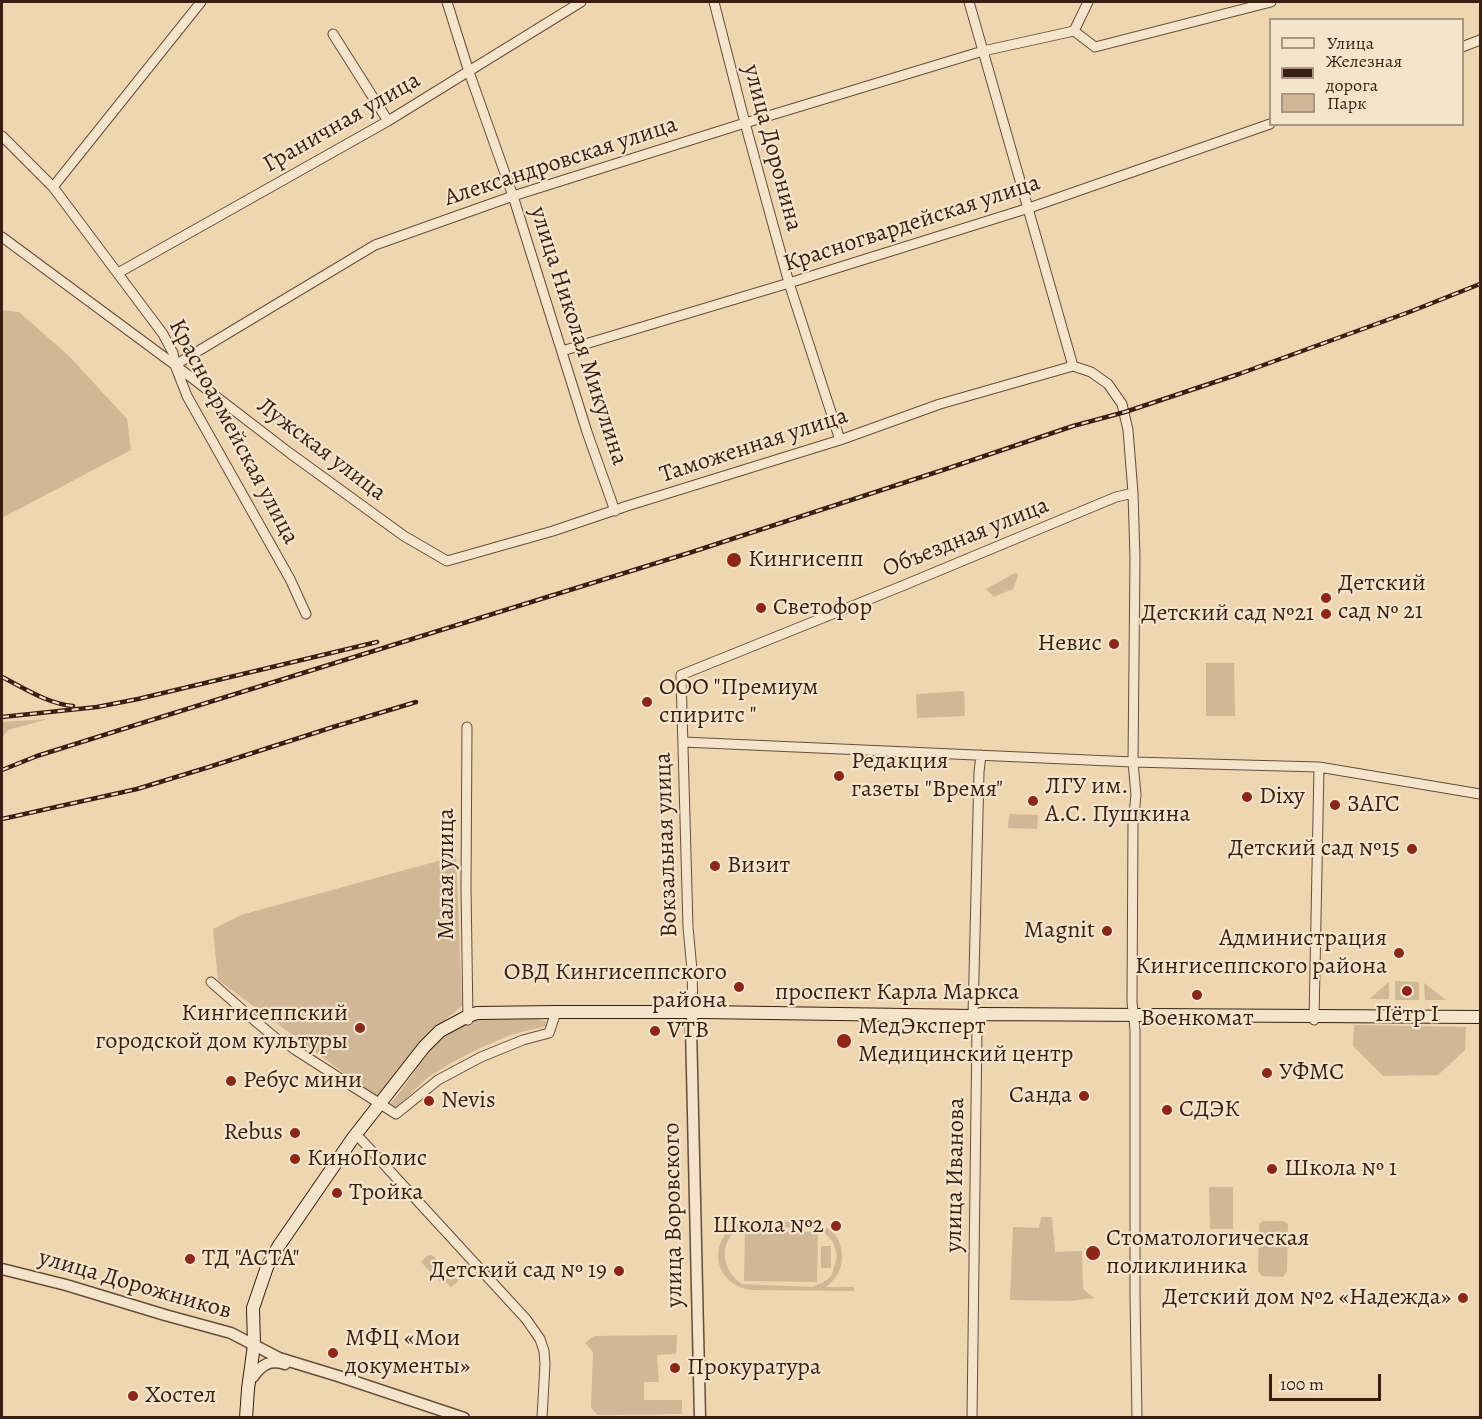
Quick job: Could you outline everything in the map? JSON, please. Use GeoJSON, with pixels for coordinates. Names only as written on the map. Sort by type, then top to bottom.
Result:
{"type":"FeatureCollection","features":[{"type":"Feature","properties":{"kind":"main road","name":"проспект Карла Маркса"},"geometry":{"type":"LineString","coordinates":[[247,1418],[248,1389],[256,1346],[252,1312],[267,1267],[278,1247],[424,1047],[440,1032],[477,1013],[962,1015],[973,1018],[981,1014],[1480,1019]]}},
{"type":"Feature","properties":{"kind":"main road"},"geometry":{"type":"LineString","coordinates":[[247,1418],[256,1346]]}},
{"type":"Feature","properties":{"kind":"street"},"geometry":{"type":"LineString","coordinates":[[54,187],[201,2]]}},
{"type":"Feature","properties":{"kind":"street","name":"улица Николая Микулина"},"geometry":{"type":"LineString","coordinates":[[447,2],[513,196],[587,432],[615,511]]}},
{"type":"Feature","properties":{"kind":"street","name":"Граничная улица"},"geometry":{"type":"LineString","coordinates":[[118,273],[388,121],[581,2]]}},
{"type":"Feature","properties":{"kind":"street","name":"улица Доронина"},"geometry":{"type":"LineString","coordinates":[[714,2],[789,284],[840,440]]}},
{"type":"Feature","properties":{"kind":"street"},"geometry":{"type":"LineString","coordinates":[[969,2],[1074,366],[1091,372],[1108,384],[1122,404],[1128,430],[1135,558],[1133,762],[1136,795],[1133,835],[1132,1002],[1135,1030],[1137,1418]]}},
{"type":"Feature","properties":{"kind":"street"},"geometry":{"type":"LineString","coordinates":[[1088,2],[1074,31],[1095,46],[1271,2]]}},
{"type":"Feature","properties":{"kind":"street","name":"Александровская улица"},"geometry":{"type":"LineString","coordinates":[[175,365],[375,245],[513,196],[745,123],[983,51],[1074,31]]}},
{"type":"Feature","properties":{"kind":"street"},"geometry":{"type":"LineString","coordinates":[[333,34],[388,121]]}},
{"type":"Feature","properties":{"kind":"street"},"geometry":{"type":"LineString","coordinates":[[1464,46],[1480,40]]}},
{"type":"Feature","properties":{"kind":"street","name":"Красногвардейская улица"},"geometry":{"type":"LineString","coordinates":[[562,351],[789,284],[1029,208],[1269,124]]}},
{"type":"Feature","properties":{"kind":"street","name":"Красноармейская улица"},"geometry":{"type":"LineString","coordinates":[[2,136],[54,187],[163,334],[173,352],[175,365],[187,396],[290,579],[306,614]]}},
{"type":"Feature","properties":{"kind":"street","name":"Лужская улица"},"geometry":{"type":"LineString","coordinates":[[2,237],[291,454],[404,536],[447,561]]}},
{"type":"Feature","properties":{"kind":"street","name":"Таможенная улица"},"geometry":{"type":"LineString","coordinates":[[447,561],[509,544],[840,440],[940,405],[1074,366]]}},
{"type":"Feature","properties":{"kind":"street","name":"Объездная улица"},"geometry":{"type":"LineString","coordinates":[[681,675],[1116,496],[1133,493]]}},
{"type":"Feature","properties":{"kind":"street","name":"Вокзальная улица"},"geometry":{"type":"LineString","coordinates":[[681,675],[688,927],[693,1014]]}},
{"type":"Feature","properties":{"kind":"street","name":"Малая улица"},"geometry":{"type":"LineString","coordinates":[[467,728],[468,1018]]}},
{"type":"Feature","properties":{"kind":"street"},"geometry":{"type":"LineString","coordinates":[[683,742],[1133,762],[1319,767],[1480,794]]}},
{"type":"Feature","properties":{"kind":"street","name":"улица Иванова"},"geometry":{"type":"LineString","coordinates":[[972,1418],[977,1029],[973,1018],[981,755]]}},
{"type":"Feature","properties":{"kind":"street"},"geometry":{"type":"LineString","coordinates":[[1314,1018],[1319,767]]}},
{"type":"Feature","properties":{"kind":"street"},"geometry":{"type":"LineString","coordinates":[[211,982],[278,1040],[289,1044],[396,1114],[438,1080],[464,1066],[523,1040],[549,1033],[556,1014]]}},
{"type":"Feature","properties":{"kind":"street","name":"улица Воровского"},"geometry":{"type":"LineString","coordinates":[[693,1014],[691,1027],[700,1418]]}},
{"type":"Feature","properties":{"kind":"street"},"geometry":{"type":"LineString","coordinates":[[358,1135],[526,1319],[540,1339],[545,1364],[542,1418]]}},
{"type":"Feature","properties":{"kind":"street","name":"улица Дорожников"},"geometry":{"type":"LineString","coordinates":[[2,1269],[200,1323],[231,1333],[279,1358],[464,1418]]}},
{"type":"Feature","properties":{"kind":"street"},"geometry":{"type":"LineString","coordinates":[[253,1377],[260,1367],[280,1362],[449,1418]]}},
{"type":"Feature","properties":{"kind":"green space"},"geometry":{"type":"Polygon","coordinates":[[[2,310],[19,312],[69,356],[127,419],[131,450],[2,518],[2,310]]]}},
{"type":"Feature","properties":{"kind":"green space"},"geometry":{"type":"Polygon","coordinates":[[[1017,573],[1013,589],[994,597],[986,589],[1013,574],[1017,573]]]}},
{"type":"Feature","properties":{"kind":"green space"},"geometry":{"type":"Polygon","coordinates":[[[1206,663],[1234,663],[1235,716],[1206,716],[1206,663]]]}},
{"type":"Feature","properties":{"kind":"green space"},"geometry":{"type":"Polygon","coordinates":[[[964,691],[965,716],[917,718],[916,694],[964,691]]]}},
{"type":"Feature","properties":{"kind":"green space"},"geometry":{"type":"Polygon","coordinates":[[[48,719],[8,730],[2,738],[2,722],[48,719]]]}},
{"type":"Feature","properties":{"kind":"green space"},"geometry":{"type":"Polygon","coordinates":[[[1009,814],[1038,815],[1037,829],[1008,828],[1009,814]]]}},
{"type":"Feature","properties":{"kind":"green space"},"geometry":{"type":"Polygon","coordinates":[[[456,856],[462,1006],[428,1034],[379,1099],[218,980],[213,929],[241,915],[456,856]]]}},
{"type":"Feature","properties":{"kind":"green space"},"geometry":{"type":"Polygon","coordinates":[[[1395,981],[1419,982],[1419,1000],[1395,1000],[1395,981]]]}},
{"type":"Feature","properties":{"kind":"green space"},"geometry":{"type":"Polygon","coordinates":[[[1389,982],[1389,999],[1369,999],[1389,982]]]}},
{"type":"Feature","properties":{"kind":"green space"},"geometry":{"type":"Polygon","coordinates":[[[1424,983],[1446,1000],[1425,1000],[1424,983]]]}},
{"type":"Feature","properties":{"kind":"green space"},"geometry":{"type":"Polygon","coordinates":[[[521,1015],[548,1022],[547,1026],[513,1034],[480,1048],[427,1078],[396,1108],[390,1105],[415,1071],[425,1051],[442,1034],[477,1017],[521,1015]]]}},
{"type":"Feature","properties":{"kind":"green space"},"geometry":{"type":"Polygon","coordinates":[[[1354,1025],[1466,1027],[1465,1050],[1438,1075],[1383,1076],[1353,1046],[1354,1025]]]}},
{"type":"Feature","properties":{"kind":"green space"},"geometry":{"type":"Polygon","coordinates":[[[1209,1187],[1233,1187],[1233,1229],[1210,1229],[1209,1187]]]}},
{"type":"Feature","properties":{"kind":"green space"},"geometry":{"type":"Polygon","coordinates":[[[1041,1217],[1052,1217],[1055,1252],[1082,1251],[1083,1289],[1094,1298],[1070,1301],[1010,1300],[1013,1227],[1039,1228],[1041,1217]]]}},
{"type":"Feature","properties":{"kind":"green space"},"geometry":{"type":"Polygon","coordinates":[[[752,1220],[808,1223],[824,1227],[836,1236],[842,1255],[838,1273],[826,1287],[854,1287],[854,1291],[752,1290],[737,1286],[727,1278],[720,1267],[718,1255],[720,1243],[737,1225],[752,1220]],[[745,1226],[736,1231],[726,1245],[725,1254],[729,1271],[742,1284],[813,1287],[822,1283],[832,1274],[837,1255],[833,1242],[818,1228],[745,1226]]]}},
{"type":"Feature","properties":{"kind":"green space"},"geometry":{"type":"Polygon","coordinates":[[[1263,1221],[1283,1221],[1288,1224],[1287,1271],[1283,1277],[1262,1276],[1258,1271],[1259,1224],[1263,1221]]]}},
{"type":"Feature","properties":{"kind":"green space"},"geometry":{"type":"Polygon","coordinates":[[[745,1231],[818,1232],[817,1282],[744,1281],[745,1231]]]}},
{"type":"Feature","properties":{"kind":"green space"},"geometry":{"type":"Polygon","coordinates":[[[821,1246],[831,1246],[831,1268],[821,1268],[821,1246]]]}},
{"type":"Feature","properties":{"kind":"green space"},"geometry":{"type":"Polygon","coordinates":[[[432,1255],[458,1280],[457,1283],[451,1287],[443,1279],[440,1282],[421,1262],[427,1256],[432,1255]]]}},
{"type":"Feature","properties":{"kind":"green space"},"geometry":{"type":"Polygon","coordinates":[[[677,1335],[676,1354],[657,1355],[659,1382],[644,1382],[644,1400],[682,1400],[682,1414],[598,1415],[591,1408],[593,1352],[585,1343],[594,1336],[677,1335]]]}},
{"type":"Feature","properties":{"kind":"railway"},"geometry":{"type":"LineString","coordinates":[[2,770],[37,756],[692,552],[1073,426],[1125,412],[1239,374],[1480,284]]}},
{"type":"Feature","properties":{"kind":"railway"},"geometry":{"type":"LineString","coordinates":[[2,717],[97,707],[138,699],[377,642]]}},
{"type":"Feature","properties":{"kind":"railway"},"geometry":{"type":"LineString","coordinates":[[2,677],[45,699],[73,706]]}},
{"type":"Feature","properties":{"kind":"railway"},"geometry":{"type":"LineString","coordinates":[[2,819],[137,789],[416,702]]}},
{"type":"Feature","properties":{"kind":"place","name":"Кингисепп"},"geometry":{"type":"Point","coordinates":[734,560]}},
{"type":"Feature","properties":{"kind":"place","name":"Детский сад № 21"},"geometry":{"type":"Point","coordinates":[1326,598]}},
{"type":"Feature","properties":{"kind":"place","name":"Светофор"},"geometry":{"type":"Point","coordinates":[761,608]}},
{"type":"Feature","properties":{"kind":"place","name":"Детский сад №21"},"geometry":{"type":"Point","coordinates":[1326,614]}},
{"type":"Feature","properties":{"kind":"place","name":"Невис"},"geometry":{"type":"Point","coordinates":[1114,644]}},
{"type":"Feature","properties":{"kind":"place","name":"ООО \"Премиум спиритс \""},"geometry":{"type":"Point","coordinates":[647,702]}},
{"type":"Feature","properties":{"kind":"place","name":"Редакция газеты \"Время\""},"geometry":{"type":"Point","coordinates":[839,776]}},
{"type":"Feature","properties":{"kind":"place","name":"Dixy"},"geometry":{"type":"Point","coordinates":[1247,797]}},
{"type":"Feature","properties":{"kind":"place","name":"ЛГУ им. А.С. Пушкина"},"geometry":{"type":"Point","coordinates":[1033,801]}},
{"type":"Feature","properties":{"kind":"place","name":"ЗАГС"},"geometry":{"type":"Point","coordinates":[1335,805]}},
{"type":"Feature","properties":{"kind":"place","name":"Детский сад №15"},"geometry":{"type":"Point","coordinates":[1412,849]}},
{"type":"Feature","properties":{"kind":"place","name":"Визит"},"geometry":{"type":"Point","coordinates":[715,866]}},
{"type":"Feature","properties":{"kind":"place","name":"Magnit"},"geometry":{"type":"Point","coordinates":[1107,931]}},
{"type":"Feature","properties":{"kind":"place","name":"Администрация Кингисеппского района"},"geometry":{"type":"Point","coordinates":[1399,953]}},
{"type":"Feature","properties":{"kind":"place","name":"ОВД Кингисеппского района"},"geometry":{"type":"Point","coordinates":[739,987]}},
{"type":"Feature","properties":{"kind":"place","name":"Пётр I"},"geometry":{"type":"Point","coordinates":[1407,991]}},
{"type":"Feature","properties":{"kind":"place","name":"Военкомат"},"geometry":{"type":"Point","coordinates":[1197,995]}},
{"type":"Feature","properties":{"kind":"place","name":"Кингисеппский городской дом культуры"},"geometry":{"type":"Point","coordinates":[360,1028]}},
{"type":"Feature","properties":{"kind":"place","name":"VTB"},"geometry":{"type":"Point","coordinates":[655,1031]}},
{"type":"Feature","properties":{"kind":"place","name":"МедЭксперт Медицинский центр"},"geometry":{"type":"Point","coordinates":[844,1041]}},
{"type":"Feature","properties":{"kind":"place","name":"УФМС"},"geometry":{"type":"Point","coordinates":[1267,1073]}},
{"type":"Feature","properties":{"kind":"place","name":"Ребус мини"},"geometry":{"type":"Point","coordinates":[231,1081]}},
{"type":"Feature","properties":{"kind":"place","name":"Санда"},"geometry":{"type":"Point","coordinates":[1084,1096]}},
{"type":"Feature","properties":{"kind":"place","name":"Nevis"},"geometry":{"type":"Point","coordinates":[429,1101]}},
{"type":"Feature","properties":{"kind":"place","name":"СДЭК"},"geometry":{"type":"Point","coordinates":[1167,1110]}},
{"type":"Feature","properties":{"kind":"place","name":"Rebus"},"geometry":{"type":"Point","coordinates":[295,1133]}},
{"type":"Feature","properties":{"kind":"place","name":"КиноПолис"},"geometry":{"type":"Point","coordinates":[295,1159]}},
{"type":"Feature","properties":{"kind":"place","name":"Школа № 1"},"geometry":{"type":"Point","coordinates":[1272,1169]}},
{"type":"Feature","properties":{"kind":"place","name":"Тройка"},"geometry":{"type":"Point","coordinates":[337,1193]}},
{"type":"Feature","properties":{"kind":"place","name":"Школа №2"},"geometry":{"type":"Point","coordinates":[836,1226]}},
{"type":"Feature","properties":{"kind":"place","name":"Стоматологическая поликлиника"},"geometry":{"type":"Point","coordinates":[1093,1253]}},
{"type":"Feature","properties":{"kind":"place","name":"ТД \"АСТА\""},"geometry":{"type":"Point","coordinates":[190,1259]}},
{"type":"Feature","properties":{"kind":"place","name":"Детский сад № 19"},"geometry":{"type":"Point","coordinates":[619,1271]}},
{"type":"Feature","properties":{"kind":"place","name":"Детский дом №2 «Надежда»"},"geometry":{"type":"Point","coordinates":[1463,1298]}},
{"type":"Feature","properties":{"kind":"place","name":"МФЦ «Мои документы»"},"geometry":{"type":"Point","coordinates":[333,1353]}},
{"type":"Feature","properties":{"kind":"place","name":"Прокуратура"},"geometry":{"type":"Point","coordinates":[675,1368]}},
{"type":"Feature","properties":{"kind":"place","name":"Хостел"},"geometry":{"type":"Point","coordinates":[133,1396]}}]}
